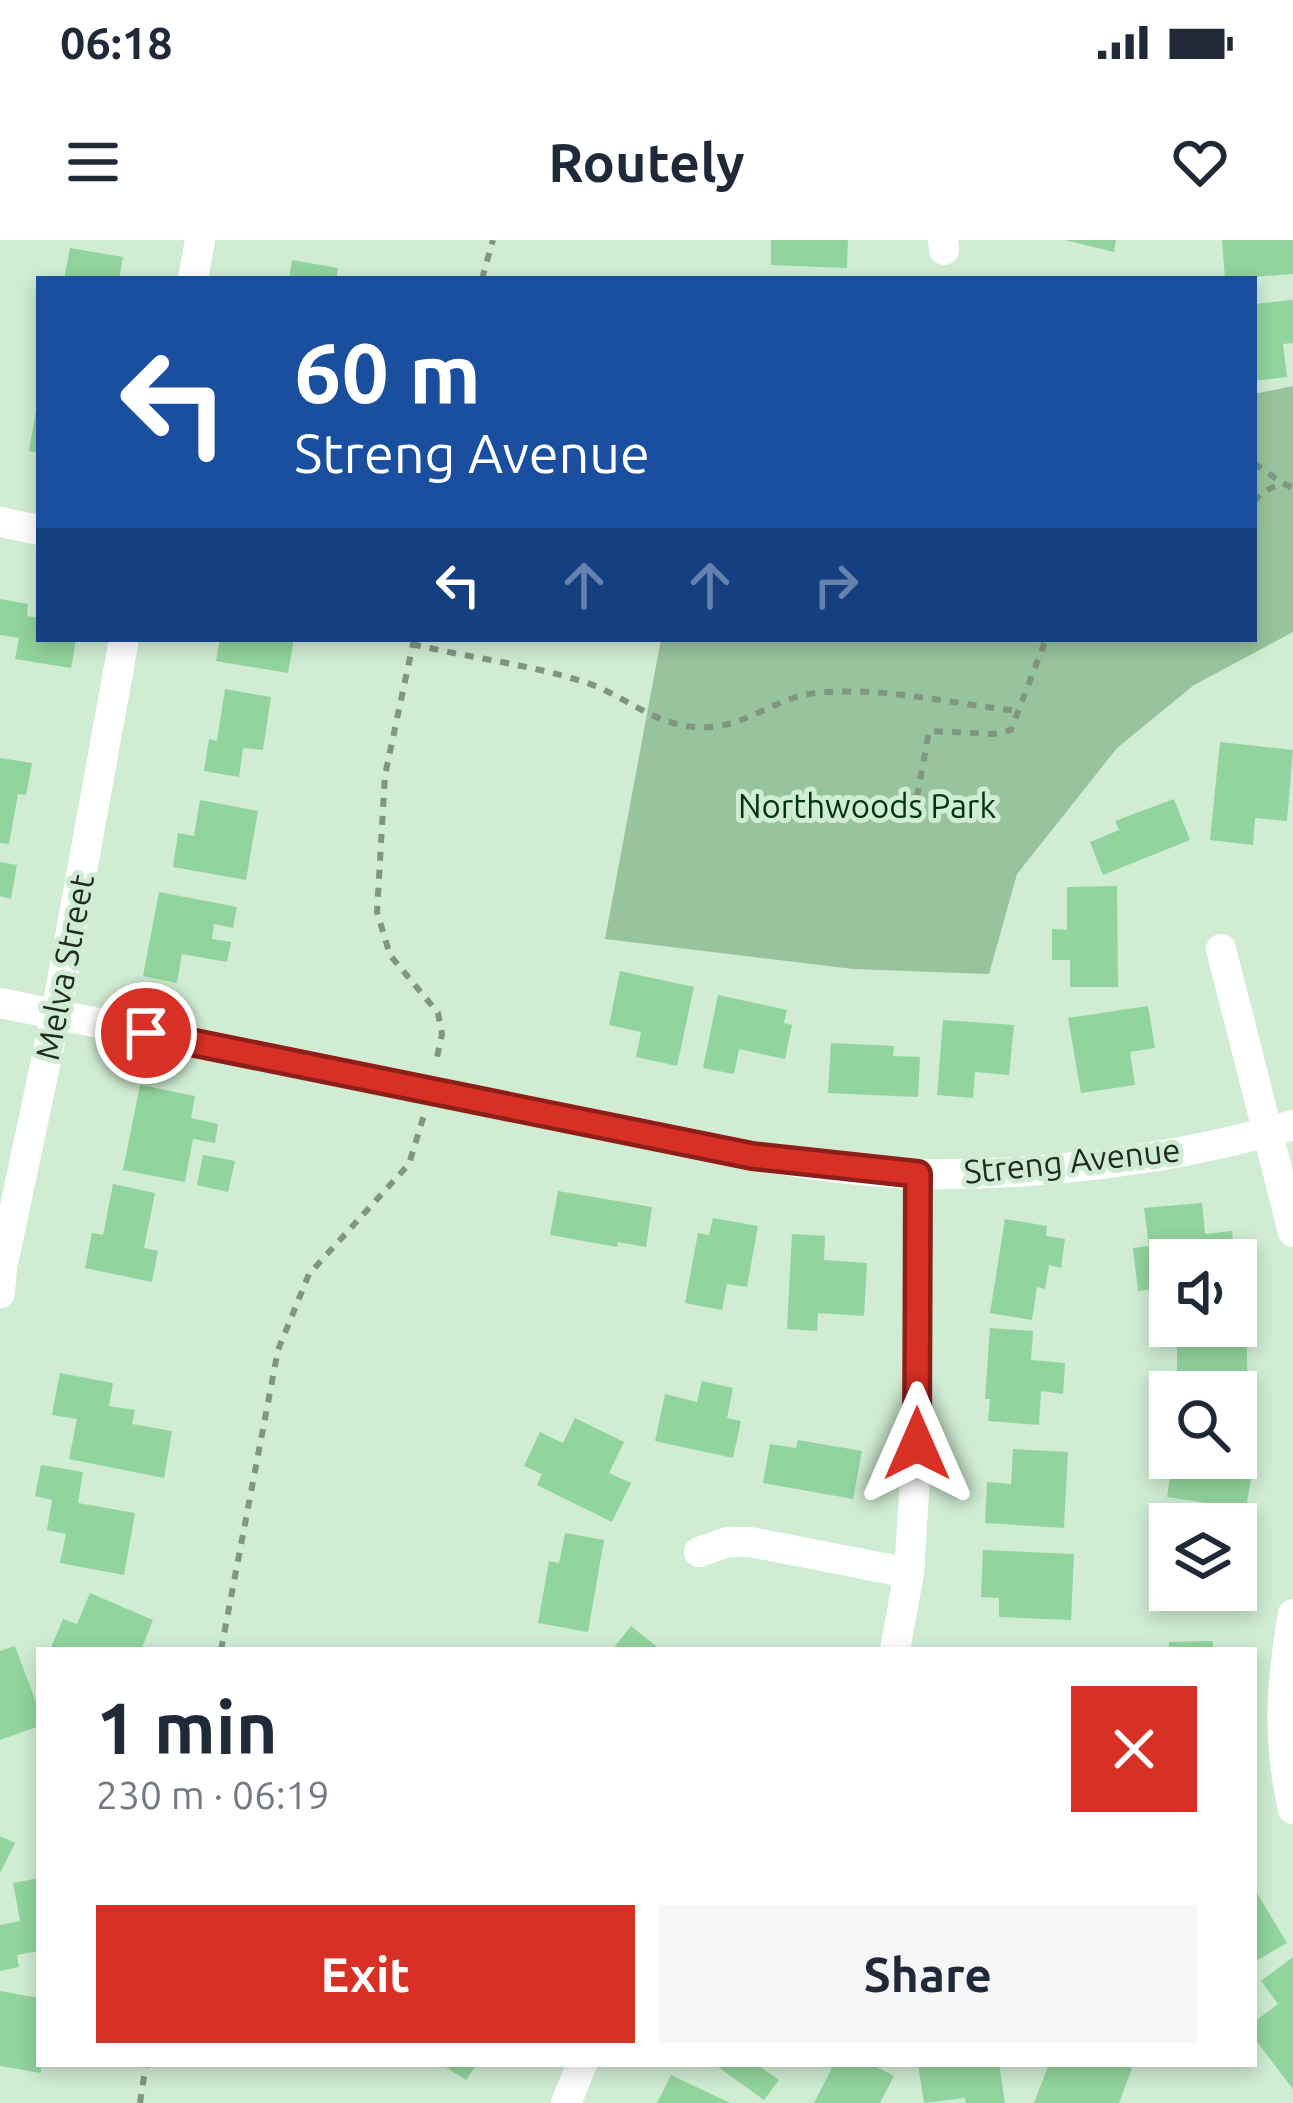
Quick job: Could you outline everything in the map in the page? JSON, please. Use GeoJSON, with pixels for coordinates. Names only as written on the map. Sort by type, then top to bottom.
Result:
{"type":"FeatureCollection","features":[{"type":"Feature","properties":{"kind":"street"},"geometry":{"type":"LineString","coordinates":[[194,276],[200,240]]}},
{"type":"Feature","properties":{"kind":"street"},"geometry":{"type":"LineString","coordinates":[[0,522],[36,529]]}},
{"type":"Feature","properties":{"kind":"street","name":"Melva Street"},"geometry":{"type":"LineString","coordinates":[[0,1294],[123,642]]}},
{"type":"Feature","properties":{"kind":"street"},"geometry":{"type":"LineString","coordinates":[[1221,949],[1281,1128],[1293,1232]]}},
{"type":"Feature","properties":{"kind":"street","name":"Streng Avenue"},"geometry":{"type":"LineString","coordinates":[[0,1003],[752,1156],[918,1174],[1015,1172],[1097,1163],[1281,1128]]}},
{"type":"Feature","properties":{"kind":"street"},"geometry":{"type":"LineString","coordinates":[[896,1647],[910,1573],[917,1444],[918,1174]]}},
{"type":"Feature","properties":{"kind":"street"},"geometry":{"type":"LineString","coordinates":[[699,1552],[728,1542],[751,1542],[910,1573]]}},
{"type":"Feature","properties":{"kind":"street"},"geometry":{"type":"LineString","coordinates":[[1293,1614],[1282,1674],[1280,1730],[1293,1809]]}},
{"type":"Feature","properties":{"kind":"street"},"geometry":{"type":"LineString","coordinates":[[566,2103],[581,2067]]}},
{"type":"Feature","properties":{"kind":"path"},"geometry":{"type":"LineString","coordinates":[[483,276],[494,240]]}},
{"type":"Feature","properties":{"kind":"path"},"geometry":{"type":"LineString","coordinates":[[1257,465],[1293,488]]}},
{"type":"Feature","properties":{"kind":"path"},"geometry":{"type":"LineString","coordinates":[[1257,490],[1282,483]]}},
{"type":"Feature","properties":{"kind":"path"},"geometry":{"type":"LineString","coordinates":[[222,1647],[278,1350],[309,1274],[409,1164],[442,1034],[438,1012],[390,955],[377,912],[386,775],[413,642]]}},
{"type":"Feature","properties":{"kind":"path"},"geometry":{"type":"LineString","coordinates":[[417,642],[586,682],[658,720],[700,728],[732,725],[794,698],[830,692],[896,695],[1018,711]]}},
{"type":"Feature","properties":{"kind":"path"},"geometry":{"type":"LineString","coordinates":[[917,797],[929,731],[993,734],[1011,730],[1045,642]]}},
{"type":"Feature","properties":{"kind":"path"},"geometry":{"type":"LineString","coordinates":[[140,2103],[146,2067]]}},
{"type":"Feature","properties":{"kind":"green space","name":"Northwoods Park"},"geometry":{"type":"Polygon","coordinates":[[[1293,386],[1293,632],[1194,685],[1117,748],[1017,874],[989,974],[853,969],[605,939],[660,642],[1257,642],[1257,393],[1293,386]]]}},
{"type":"Feature","properties":{"kind":"building"},"geometry":{"type":"Polygon","coordinates":[[[771,240],[848,240],[847,268],[771,265],[771,240]]]}},
{"type":"Feature","properties":{"kind":"building"},"geometry":{"type":"Polygon","coordinates":[[[1065,240],[1116,240],[1114,252],[1065,240]]]}},
{"type":"Feature","properties":{"kind":"building"},"geometry":{"type":"Polygon","coordinates":[[[1222,240],[1293,240],[1293,274],[1225,276],[1222,240]]]}},
{"type":"Feature","properties":{"kind":"building"},"geometry":{"type":"Polygon","coordinates":[[[70,248],[123,257],[120,276],[65,276],[70,248]]]}},
{"type":"Feature","properties":{"kind":"building"},"geometry":{"type":"Polygon","coordinates":[[[292,260],[338,268],[337,276],[289,276],[292,260]]]}},
{"type":"Feature","properties":{"kind":"building"},"geometry":{"type":"Polygon","coordinates":[[[1293,300],[1293,343],[1283,344],[1287,377],[1257,381],[1257,304],[1293,300]]]}},
{"type":"Feature","properties":{"kind":"building"},"geometry":{"type":"Polygon","coordinates":[[[36,411],[36,452],[29,451],[36,411]]]}},
{"type":"Feature","properties":{"kind":"building"},"geometry":{"type":"Polygon","coordinates":[[[0,599],[28,604],[27,616],[36,618],[36,642],[75,642],[71,668],[15,659],[19,638],[0,635],[0,599]]]}},
{"type":"Feature","properties":{"kind":"building"},"geometry":{"type":"Polygon","coordinates":[[[219,642],[293,642],[288,673],[216,661],[219,642]]]}},
{"type":"Feature","properties":{"kind":"building"},"geometry":{"type":"Polygon","coordinates":[[[225,689],[271,697],[263,750],[243,748],[239,777],[204,771],[209,739],[217,741],[225,689]]]}},
{"type":"Feature","properties":{"kind":"building"},"geometry":{"type":"Polygon","coordinates":[[[1220,742],[1293,750],[1287,821],[1255,818],[1253,845],[1210,840],[1220,742]]]}},
{"type":"Feature","properties":{"kind":"building"},"geometry":{"type":"Polygon","coordinates":[[[0,758],[32,763],[26,795],[18,794],[9,844],[0,843],[0,758]]]}},
{"type":"Feature","properties":{"kind":"building"},"geometry":{"type":"Polygon","coordinates":[[[1174,799],[1190,840],[1103,875],[1090,842],[1119,830],[1115,821],[1174,799]]]}},
{"type":"Feature","properties":{"kind":"building"},"geometry":{"type":"Polygon","coordinates":[[[200,800],[258,811],[246,880],[173,867],[178,833],[194,836],[200,800]]]}},
{"type":"Feature","properties":{"kind":"building"},"geometry":{"type":"Polygon","coordinates":[[[0,862],[17,865],[11,899],[0,896],[0,862]]]}},
{"type":"Feature","properties":{"kind":"building"},"geometry":{"type":"Polygon","coordinates":[[[1117,886],[1118,987],[1070,987],[1070,960],[1052,960],[1052,929],[1067,930],[1067,887],[1117,886]]]}},
{"type":"Feature","properties":{"kind":"building"},"geometry":{"type":"Polygon","coordinates":[[[159,892],[237,907],[233,928],[214,924],[212,939],[231,942],[227,962],[182,954],[177,983],[143,976],[159,892]]]}},
{"type":"Feature","properties":{"kind":"building"},"geometry":{"type":"Polygon","coordinates":[[[620,971],[694,987],[677,1066],[636,1057],[641,1032],[609,1025],[620,971]]]}},
{"type":"Feature","properties":{"kind":"building"},"geometry":{"type":"Polygon","coordinates":[[[718,995],[787,1010],[784,1023],[792,1025],[785,1059],[739,1049],[734,1074],[703,1068],[718,995]]]}},
{"type":"Feature","properties":{"kind":"building"},"geometry":{"type":"Polygon","coordinates":[[[1148,1006],[1155,1048],[1130,1052],[1135,1085],[1081,1093],[1068,1018],[1148,1006]]]}},
{"type":"Feature","properties":{"kind":"building"},"geometry":{"type":"Polygon","coordinates":[[[943,1020],[1014,1025],[1009,1075],[975,1072],[973,1098],[937,1095],[943,1020]]]}},
{"type":"Feature","properties":{"kind":"building"},"geometry":{"type":"Polygon","coordinates":[[[831,1043],[894,1046],[893,1056],[920,1057],[918,1097],[828,1093],[831,1043]]]}},
{"type":"Feature","properties":{"kind":"building"},"geometry":{"type":"Polygon","coordinates":[[[140,1085],[195,1096],[191,1118],[218,1124],[215,1143],[193,1139],[185,1182],[123,1170],[140,1085]]]}},
{"type":"Feature","properties":{"kind":"building"},"geometry":{"type":"Polygon","coordinates":[[[203,1155],[235,1161],[228,1192],[197,1185],[203,1155]]]}},
{"type":"Feature","properties":{"kind":"building"},"geometry":{"type":"Polygon","coordinates":[[[113,1184],[155,1193],[144,1248],[158,1251],[152,1282],[85,1268],[92,1233],[103,1235],[113,1184]]]}},
{"type":"Feature","properties":{"kind":"building"},"geometry":{"type":"Polygon","coordinates":[[[558,1191],[652,1207],[646,1247],[550,1235],[558,1191]]]}},
{"type":"Feature","properties":{"kind":"building"},"geometry":{"type":"Polygon","coordinates":[[[1202,1203],[1205,1234],[1232,1231],[1233,1239],[1149,1239],[1149,1246],[1144,1208],[1202,1203]]]}},
{"type":"Feature","properties":{"kind":"building"},"geometry":{"type":"Polygon","coordinates":[[[713,1218],[758,1226],[747,1287],[727,1284],[722,1310],[685,1303],[698,1233],[709,1235],[713,1218]]]}},
{"type":"Feature","properties":{"kind":"building"},"geometry":{"type":"Polygon","coordinates":[[[1005,1219],[1047,1226],[1046,1236],[1065,1239],[1061,1268],[1049,1265],[1045,1289],[1037,1287],[1032,1320],[990,1313],[1005,1219]]]}},
{"type":"Feature","properties":{"kind":"building"},"geometry":{"type":"Polygon","coordinates":[[[792,1234],[825,1236],[824,1260],[867,1263],[864,1316],[818,1313],[817,1331],[787,1329],[792,1234]]]}},
{"type":"Feature","properties":{"kind":"building"},"geometry":{"type":"Polygon","coordinates":[[[1149,1246],[1149,1290],[1138,1291],[1133,1248],[1149,1246]]]}},
{"type":"Feature","properties":{"kind":"building"},"geometry":{"type":"Polygon","coordinates":[[[990,1328],[1033,1331],[1031,1360],[1065,1363],[1063,1394],[1041,1391],[1039,1425],[988,1421],[990,1328]]]}},
{"type":"Feature","properties":{"kind":"building"},"geometry":{"type":"Polygon","coordinates":[[[1177,1347],[1247,1347],[1247,1371],[1177,1371],[1177,1347]]]}},
{"type":"Feature","properties":{"kind":"building"},"geometry":{"type":"Polygon","coordinates":[[[60,1373],[113,1383],[109,1406],[135,1410],[132,1424],[172,1431],[164,1478],[69,1459],[77,1419],[52,1415],[60,1373]]]}},
{"type":"Feature","properties":{"kind":"building"},"geometry":{"type":"Polygon","coordinates":[[[702,1381],[733,1388],[727,1418],[741,1421],[733,1458],[655,1441],[665,1394],[697,1402],[702,1381]]]}},
{"type":"Feature","properties":{"kind":"building"},"geometry":{"type":"Polygon","coordinates":[[[575,1418],[624,1442],[609,1473],[631,1483],[612,1522],[537,1485],[542,1474],[524,1466],[540,1432],[563,1443],[575,1418]]]}},
{"type":"Feature","properties":{"kind":"building"},"geometry":{"type":"Polygon","coordinates":[[[798,1440],[862,1451],[853,1499],[763,1483],[770,1444],[796,1448],[798,1440]]]}},
{"type":"Feature","properties":{"kind":"building"},"geometry":{"type":"Polygon","coordinates":[[[1013,1449],[1068,1452],[1064,1528],[985,1523],[987,1482],[1011,1484],[1013,1449]]]}},
{"type":"Feature","properties":{"kind":"building"},"geometry":{"type":"Polygon","coordinates":[[[41,1465],[83,1472],[78,1503],[135,1513],[124,1575],[60,1563],[66,1534],[47,1530],[52,1500],[35,1496],[41,1465]]]}},
{"type":"Feature","properties":{"kind":"building"},"geometry":{"type":"Polygon","coordinates":[[[1170,1479],[1251,1479],[1247,1503],[1167,1497],[1170,1479]]]}},
{"type":"Feature","properties":{"kind":"building"},"geometry":{"type":"Polygon","coordinates":[[[565,1533],[604,1540],[588,1632],[538,1623],[549,1561],[559,1563],[565,1533]]]}},
{"type":"Feature","properties":{"kind":"building"},"geometry":{"type":"Polygon","coordinates":[[[983,1550],[1074,1554],[1071,1620],[999,1617],[999,1598],[981,1597],[983,1550]]]}},
{"type":"Feature","properties":{"kind":"building"},"geometry":{"type":"Polygon","coordinates":[[[90,1593],[153,1620],[142,1647],[51,1647],[63,1619],[77,1624],[90,1593]]]}},
{"type":"Feature","properties":{"kind":"building"},"geometry":{"type":"Polygon","coordinates":[[[631,1626],[657,1647],[614,1647],[631,1626]]]}},
{"type":"Feature","properties":{"kind":"building"},"geometry":{"type":"Polygon","coordinates":[[[1213,1641],[1213,1647],[1169,1647],[1169,1642],[1213,1641]]]}},
{"type":"Feature","properties":{"kind":"building"},"geometry":{"type":"Polygon","coordinates":[[[15,1646],[36,1702],[36,1727],[0,1740],[0,1651],[15,1646]]]}},
{"type":"Feature","properties":{"kind":"building"},"geometry":{"type":"Polygon","coordinates":[[[0,1836],[15,1843],[0,1873],[0,1836]]]}},
{"type":"Feature","properties":{"kind":"building"},"geometry":{"type":"Polygon","coordinates":[[[36,1879],[36,1952],[17,1955],[19,1967],[0,1971],[0,1925],[20,1921],[13,1883],[36,1879]]]}},
{"type":"Feature","properties":{"kind":"building"},"geometry":{"type":"Polygon","coordinates":[[[1257,1893],[1287,1943],[1257,1960],[1257,1893]]]}},
{"type":"Feature","properties":{"kind":"building"},"geometry":{"type":"Polygon","coordinates":[[[1293,1957],[1293,2089],[1257,2042],[1257,2020],[1278,2004],[1261,1981],[1293,1957]]]}},
{"type":"Feature","properties":{"kind":"building"},"geometry":{"type":"Polygon","coordinates":[[[0,1991],[36,1997],[36,2067],[41,2067],[41,2073],[0,2066],[0,1991]]]}},
{"type":"Feature","properties":{"kind":"building"},"geometry":{"type":"Polygon","coordinates":[[[446,2067],[475,2067],[466,2080],[446,2067]]]}},
{"type":"Feature","properties":{"kind":"building"},"geometry":{"type":"Polygon","coordinates":[[[718,2067],[760,2067],[779,2080],[764,2100],[718,2067]]]}},
{"type":"Feature","properties":{"kind":"building"},"geometry":{"type":"Polygon","coordinates":[[[832,2067],[877,2067],[894,2076],[880,2103],[814,2103],[832,2067]]]}},
{"type":"Feature","properties":{"kind":"building"},"geometry":{"type":"Polygon","coordinates":[[[918,2067],[999,2067],[1005,2103],[966,2103],[965,2098],[924,2103],[918,2067]]]}},
{"type":"Feature","properties":{"kind":"building"},"geometry":{"type":"Polygon","coordinates":[[[1048,2067],[1132,2068],[1119,2103],[1034,2103],[1048,2067]]]}},
{"type":"Feature","properties":{"kind":"building"},"geometry":{"type":"Polygon","coordinates":[[[671,2075],[730,2103],[657,2103],[671,2075]]]}},
{"type":"Feature","properties":{"kind":"route"},"geometry":{"type":"LineString","coordinates":[[146,1033],[752,1156],[918,1174],[917,1444]]}}]}
